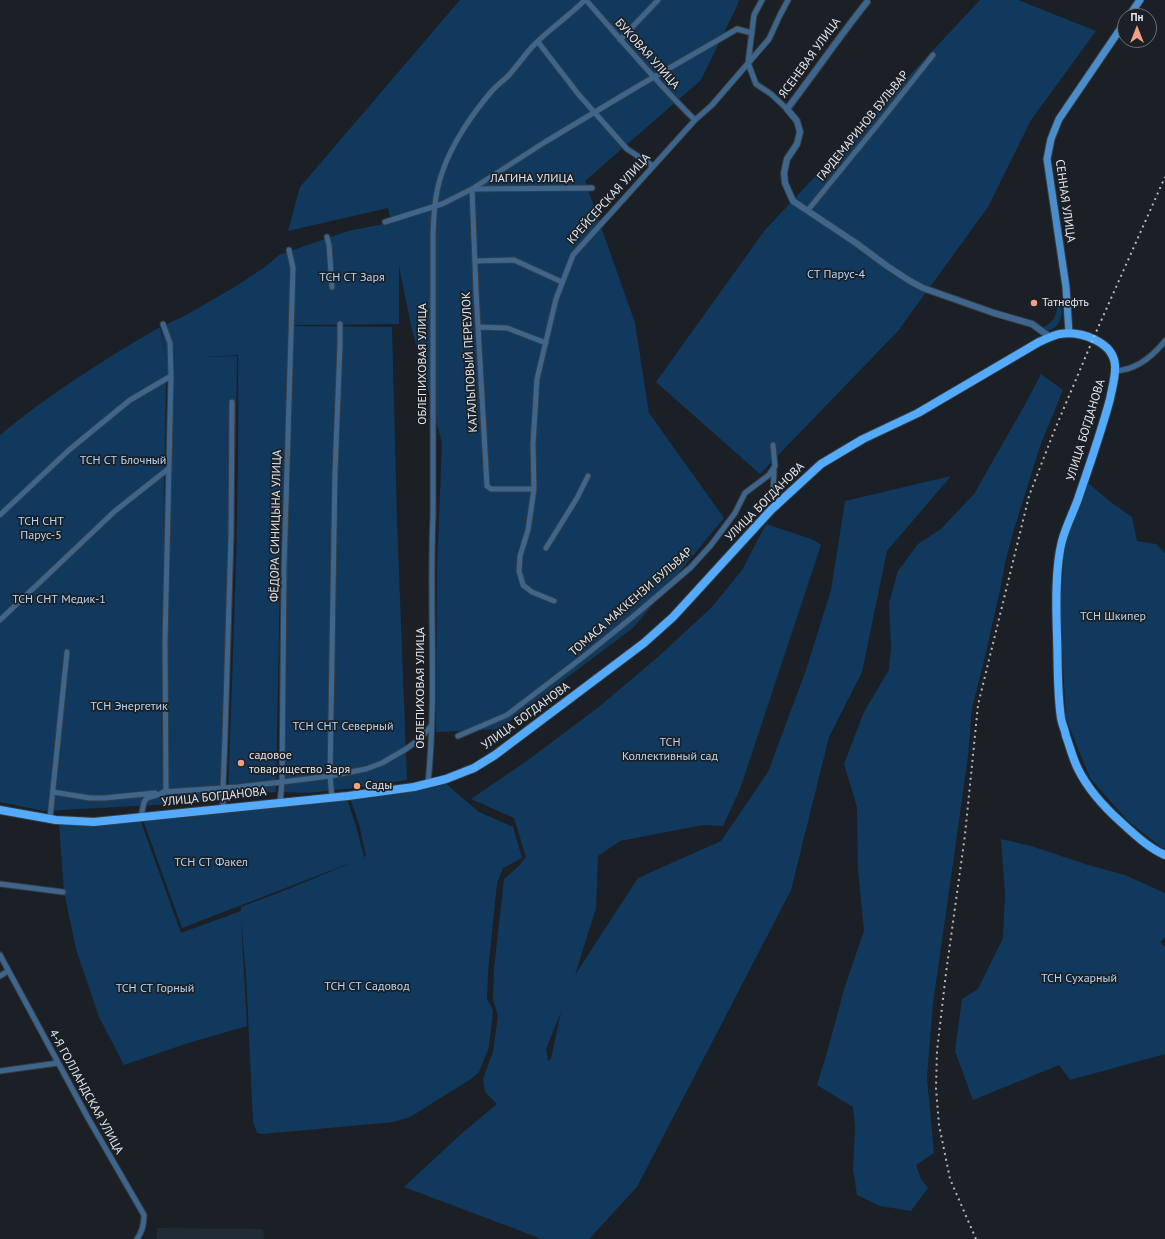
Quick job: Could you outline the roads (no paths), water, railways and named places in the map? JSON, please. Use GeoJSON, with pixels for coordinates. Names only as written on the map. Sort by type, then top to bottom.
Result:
{"type":"FeatureCollection","features":[{"type":"Feature","properties":{"kind":"main road","name":"СЕННАЯ УЛИЦА"},"geometry":{"type":"LineString","coordinates":[[1069,333],[1066,287],[1047,159],[1051,139],[1059,119],[1117,34]]}},
{"type":"Feature","properties":{"kind":"main road","name":"УЛИЦА БОГДАНОВА"},"geometry":{"type":"LineString","coordinates":[[0,810],[50,818],[94,822],[332,798],[414,786],[446,779],[474,768],[495,755],[644,643],[673,617],[772,510],[821,464],[863,439],[918,413],[1050,337],[1069,333],[1084,336],[1108,348],[1114,357],[1116,371],[1105,417],[1094,452],[1062,541],[1059,562],[1056,613],[1061,719],[1078,770],[1090,788],[1117,819],[1136,836],[1165,855]]}},
{"type":"Feature","properties":{"kind":"street","name":"БУКОВАЯ УЛИЦА"},"geometry":{"type":"LineString","coordinates":[[586,0],[653,77],[695,120]]}},
{"type":"Feature","properties":{"kind":"street","name":"ОБЛЕПИХОВАЯ УЛИЦА"},"geometry":{"type":"LineString","coordinates":[[428,783],[431,756],[431,559],[433,516],[432,262],[434,207],[442,172],[456,142],[476,110],[493,90],[508,77],[532,47],[586,0]]}},
{"type":"Feature","properties":{"kind":"street"},"geometry":{"type":"LineString","coordinates":[[620,40],[658,0]]}},
{"type":"Feature","properties":{"kind":"street"},"geometry":{"type":"LineString","coordinates":[[762,0],[754,15],[748,63],[756,84],[771,94],[797,121],[800,132],[797,144],[788,159],[784,173],[785,184],[792,201],[808,210],[910,282],[994,313],[1032,324],[1050,337]]}},
{"type":"Feature","properties":{"kind":"street","name":"КРЕЙСЕРСКАЯ УЛИЦА"},"geometry":{"type":"LineString","coordinates":[[554,601],[532,592],[523,585],[519,571],[520,556],[528,530],[534,489],[533,444],[537,379],[556,299],[562,282],[573,255],[695,120],[712,105],[735,80],[770,39],[788,0]]}},
{"type":"Feature","properties":{"kind":"street","name":"ЯСЕНЕВАЯ УЛИЦА"},"geometry":{"type":"LineString","coordinates":[[787,109],[821,64],[844,30],[867,2]]}},
{"type":"Feature","properties":{"kind":"street"},"geometry":{"type":"LineString","coordinates":[[385,222],[434,207],[472,189],[594,112],[737,29],[752,33]]}},
{"type":"Feature","properties":{"kind":"street"},"geometry":{"type":"LineString","coordinates":[[538,42],[579,95],[627,149],[653,166]]}},
{"type":"Feature","properties":{"kind":"street","name":"ГАРДЕМАРИНОВ БУЛЬВАР"},"geometry":{"type":"LineString","coordinates":[[808,210],[933,55]]}},
{"type":"Feature","properties":{"kind":"street","name":"ЛАГИНА УЛИЦА"},"geometry":{"type":"LineString","coordinates":[[472,189],[592,188]]}},
{"type":"Feature","properties":{"kind":"street","name":"КАТАЛЬПОВЫЙ ПЕРЕУЛОК"},"geometry":{"type":"LineString","coordinates":[[472,189],[487,486],[491,489],[534,489]]}},
{"type":"Feature","properties":{"kind":"street"},"geometry":{"type":"LineString","coordinates":[[327,237],[332,287]]}},
{"type":"Feature","properties":{"kind":"street","name":"ФЁДОРА СИНИЦЫНА УЛИЦА"},"geometry":{"type":"LineString","coordinates":[[280,803],[282,782],[284,569],[293,268],[289,250]]}},
{"type":"Feature","properties":{"kind":"street"},"geometry":{"type":"LineString","coordinates":[[475,261],[514,260],[562,282]]}},
{"type":"Feature","properties":{"kind":"street"},"geometry":{"type":"LineString","coordinates":[[163,324],[170,343],[171,376],[165,642],[166,792]]}},
{"type":"Feature","properties":{"kind":"street"},"geometry":{"type":"LineString","coordinates":[[332,798],[330,776],[335,472],[340,324]]}},
{"type":"Feature","properties":{"kind":"street"},"geometry":{"type":"LineString","coordinates":[[478,327],[507,328],[546,343]]}},
{"type":"Feature","properties":{"kind":"street"},"geometry":{"type":"LineString","coordinates":[[1116,371],[1122,371],[1135,367],[1158,350],[1165,341]]}},
{"type":"Feature","properties":{"kind":"street"},"geometry":{"type":"LineString","coordinates":[[0,515],[69,450],[130,400],[171,376]]}},
{"type":"Feature","properties":{"kind":"street"},"geometry":{"type":"LineString","coordinates":[[223,808],[231,544],[232,402]]}},
{"type":"Feature","properties":{"kind":"street"},"geometry":{"type":"LineString","coordinates":[[773,445],[775,466],[773,473],[773,496]]}},
{"type":"Feature","properties":{"kind":"street","name":"ТОМАСА МАККЕНЗИ БУЛЬВАР"},"geometry":{"type":"LineString","coordinates":[[458,736],[507,715],[583,657],[691,567],[735,513],[745,493],[770,475],[775,466]]}},
{"type":"Feature","properties":{"kind":"street"},"geometry":{"type":"LineString","coordinates":[[0,620],[114,511],[168,469]]}},
{"type":"Feature","properties":{"kind":"street"},"geometry":{"type":"LineString","coordinates":[[546,548],[577,498],[588,476]]}},
{"type":"Feature","properties":{"kind":"street"},"geometry":{"type":"LineString","coordinates":[[50,818],[67,652]]}},
{"type":"Feature","properties":{"kind":"street"},"geometry":{"type":"LineString","coordinates":[[53,792],[90,798],[104,798],[223,788],[330,776],[366,769],[382,763],[420,739],[431,726]]}},
{"type":"Feature","properties":{"kind":"street"},"geometry":{"type":"LineString","coordinates":[[140,817],[144,802],[147,798],[166,792]]}},
{"type":"Feature","properties":{"kind":"street"},"geometry":{"type":"LineString","coordinates":[[0,884],[63,892]]}},
{"type":"Feature","properties":{"kind":"street","name":"4-Я ГОЛЛАНДСКАЯ УЛИЦА"},"geometry":{"type":"LineString","coordinates":[[0,955],[58,1063],[144,1215],[144,1226],[137,1239]]}},
{"type":"Feature","properties":{"kind":"street"},"geometry":{"type":"LineString","coordinates":[[0,976],[8,971]]}},
{"type":"Feature","properties":{"kind":"street"},"geometry":{"type":"LineString","coordinates":[[0,1071],[58,1063]]}},
{"type":"Feature","properties":{"kind":"railway"},"geometry":{"type":"LineString","coordinates":[[976,1239],[950,1179],[939,1125],[936,1088],[937,1051],[965,835],[978,705],[1029,496],[1093,339],[1165,177]]}},
{"type":"Feature","properties":{"kind":"place","name":"Татнефть"},"geometry":{"type":"Point","coordinates":[1034,303]}},
{"type":"Feature","properties":{"kind":"place","name":"садовое товарищество Заря"},"geometry":{"type":"Point","coordinates":[241,763]}},
{"type":"Feature","properties":{"kind":"place","name":"Сады"},"geometry":{"type":"Point","coordinates":[357,786]}},
{"type":"Feature","properties":{"kind":"park label","name":"СТ Парус-4"},"geometry":{"type":"Point","coordinates":[836,275]}},
{"type":"Feature","properties":{"kind":"park label","name":"ТСН СТ Заря"},"geometry":{"type":"Point","coordinates":[352,278]}},
{"type":"Feature","properties":{"kind":"park label","name":"ТСН СТ Блочный"},"geometry":{"type":"Point","coordinates":[123,461]}},
{"type":"Feature","properties":{"kind":"park label","name":"ТСН СНТ Парус-5"},"geometry":{"type":"Point","coordinates":[41,529]}},
{"type":"Feature","properties":{"kind":"park label","name":"ТСН СНТ Медик-1"},"geometry":{"type":"Point","coordinates":[59,600]}},
{"type":"Feature","properties":{"kind":"park label","name":"ТСН Шкипер"},"geometry":{"type":"Point","coordinates":[1113,617]}},
{"type":"Feature","properties":{"kind":"park label","name":"ТСН Энергетик"},"geometry":{"type":"Point","coordinates":[129,707]}},
{"type":"Feature","properties":{"kind":"park label","name":"ТСН СНТ Северный"},"geometry":{"type":"Point","coordinates":[343,727]}},
{"type":"Feature","properties":{"kind":"park label","name":"ТСН Коллективный сад"},"geometry":{"type":"Point","coordinates":[670,750]}},
{"type":"Feature","properties":{"kind":"park label","name":"ТСН СТ Факел"},"geometry":{"type":"Point","coordinates":[211,863]}},
{"type":"Feature","properties":{"kind":"park label","name":"ТСН Сухарный"},"geometry":{"type":"Point","coordinates":[1079,979]}},
{"type":"Feature","properties":{"kind":"park label","name":"ТСН СТ Садовод"},"geometry":{"type":"Point","coordinates":[367,987]}},
{"type":"Feature","properties":{"kind":"park label","name":"ТСН СТ Горный"},"geometry":{"type":"Point","coordinates":[155,989]}}]}
